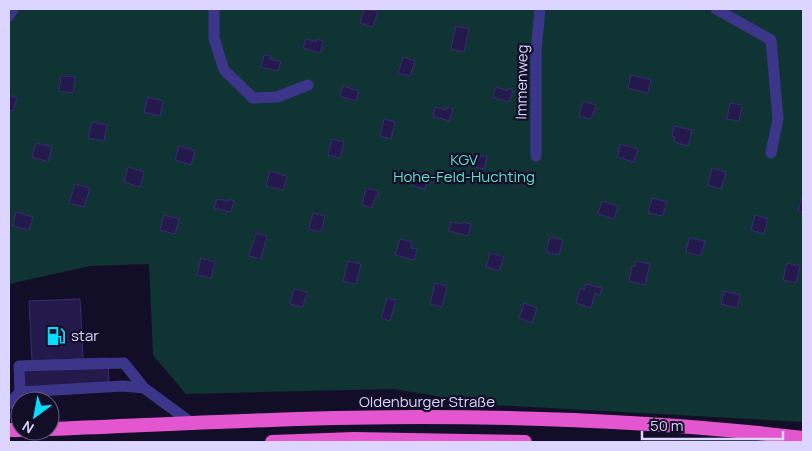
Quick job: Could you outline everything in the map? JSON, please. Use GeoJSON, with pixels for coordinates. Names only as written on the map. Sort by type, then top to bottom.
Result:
{"type":"FeatureCollection","features":[{"type":"Feature","properties":{"kind":"highway","name":"Oldenburger Straße"},"geometry":{"type":"LineString","coordinates":[[60,429],[358,418],[485,418],[615,422],[740,431],[803,438]]}},
{"type":"Feature","properties":{"kind":"highway"},"geometry":{"type":"LineString","coordinates":[[272,442],[354,439],[524,442]]}},
{"type":"Feature","properties":{"kind":"lane"},"geometry":{"type":"LineString","coordinates":[[9,16],[13,9]]}},
{"type":"Feature","properties":{"kind":"lane"},"geometry":{"type":"LineString","coordinates":[[214,9],[214,38],[224,70],[253,98],[277,97],[308,85]]}},
{"type":"Feature","properties":{"kind":"lane","name":"Immenweg"},"geometry":{"type":"LineString","coordinates":[[536,156],[536,52],[540,9]]}},
{"type":"Feature","properties":{"kind":"lane"},"geometry":{"type":"LineString","coordinates":[[716,9],[771,40],[778,119],[771,153]]}},
{"type":"Feature","properties":{"kind":"lane"},"geometry":{"type":"LineString","coordinates":[[20,391],[19,366],[124,363],[144,388],[193,424]]}},
{"type":"Feature","properties":{"kind":"lane"},"geometry":{"type":"LineString","coordinates":[[37,391],[123,386],[144,388]]}},
{"type":"Feature","properties":{"kind":"green space","name":"KGV Hohe-Feld-Huchting"},"geometry":{"type":"Polygon","coordinates":[[[9,9],[803,9],[803,422],[492,405],[393,389],[186,394],[153,355],[149,264],[90,266],[9,284],[9,9]]]}},
{"type":"Feature","properties":{"kind":"building"},"geometry":{"type":"Polygon","coordinates":[[[364,9],[378,11],[373,27],[360,23],[364,9]]]}},
{"type":"Feature","properties":{"kind":"building"},"geometry":{"type":"Polygon","coordinates":[[[456,26],[469,29],[464,52],[451,49],[456,26]]]}},
{"type":"Feature","properties":{"kind":"building"},"geometry":{"type":"Polygon","coordinates":[[[306,39],[316,42],[317,39],[323,41],[320,53],[303,48],[306,39]]]}},
{"type":"Feature","properties":{"kind":"building"},"geometry":{"type":"Polygon","coordinates":[[[264,55],[271,56],[270,59],[281,62],[278,71],[261,67],[264,55]]]}},
{"type":"Feature","properties":{"kind":"building"},"geometry":{"type":"Polygon","coordinates":[[[403,57],[415,61],[410,76],[398,73],[403,57]]]}},
{"type":"Feature","properties":{"kind":"building"},"geometry":{"type":"Polygon","coordinates":[[[631,75],[651,80],[648,93],[628,88],[631,75]]]}},
{"type":"Feature","properties":{"kind":"building"},"geometry":{"type":"Polygon","coordinates":[[[61,76],[75,77],[73,93],[59,91],[61,76]]]}},
{"type":"Feature","properties":{"kind":"building"},"geometry":{"type":"Polygon","coordinates":[[[343,86],[359,91],[356,101],[340,96],[343,86]]]}},
{"type":"Feature","properties":{"kind":"building"},"geometry":{"type":"Polygon","coordinates":[[[496,87],[508,91],[508,88],[513,90],[509,102],[493,97],[496,87]]]}},
{"type":"Feature","properties":{"kind":"building"},"geometry":{"type":"Polygon","coordinates":[[[9,95],[17,98],[13,111],[9,110],[9,95]]]}},
{"type":"Feature","properties":{"kind":"building"},"geometry":{"type":"Polygon","coordinates":[[[148,97],[163,101],[160,116],[144,112],[148,97]]]}},
{"type":"Feature","properties":{"kind":"building"},"geometry":{"type":"Polygon","coordinates":[[[583,101],[596,105],[591,119],[579,116],[583,101]]]}},
{"type":"Feature","properties":{"kind":"building"},"geometry":{"type":"Polygon","coordinates":[[[730,103],[742,105],[739,121],[727,119],[730,103]]]}},
{"type":"Feature","properties":{"kind":"building"},"geometry":{"type":"Polygon","coordinates":[[[435,107],[446,110],[447,107],[453,109],[449,121],[433,116],[435,107]]]}},
{"type":"Feature","properties":{"kind":"building"},"geometry":{"type":"Polygon","coordinates":[[[384,119],[395,122],[391,139],[380,136],[384,119]]]}},
{"type":"Feature","properties":{"kind":"building"},"geometry":{"type":"Polygon","coordinates":[[[92,122],[107,125],[104,141],[88,138],[92,122]]]}},
{"type":"Feature","properties":{"kind":"building"},"geometry":{"type":"Polygon","coordinates":[[[674,126],[692,130],[688,146],[674,142],[675,137],[672,136],[674,126]]]}},
{"type":"Feature","properties":{"kind":"building"},"geometry":{"type":"Polygon","coordinates":[[[332,139],[344,142],[340,158],[328,155],[332,139]]]}},
{"type":"Feature","properties":{"kind":"building"},"geometry":{"type":"Polygon","coordinates":[[[36,143],[52,147],[48,162],[32,157],[36,143]]]}},
{"type":"Feature","properties":{"kind":"building"},"geometry":{"type":"Polygon","coordinates":[[[621,144],[638,149],[634,162],[617,157],[621,144]]]}},
{"type":"Feature","properties":{"kind":"building"},"geometry":{"type":"Polygon","coordinates":[[[179,146],[195,151],[191,165],[175,160],[179,146]]]}},
{"type":"Feature","properties":{"kind":"building"},"geometry":{"type":"Polygon","coordinates":[[[469,155],[480,158],[480,155],[487,157],[484,169],[466,165],[469,155]]]}},
{"type":"Feature","properties":{"kind":"building"},"geometry":{"type":"Polygon","coordinates":[[[128,167],[144,172],[140,187],[124,182],[128,167]]]}},
{"type":"Feature","properties":{"kind":"building"},"geometry":{"type":"Polygon","coordinates":[[[712,168],[726,172],[721,189],[708,185],[712,168]]]}},
{"type":"Feature","properties":{"kind":"building"},"geometry":{"type":"Polygon","coordinates":[[[270,171],[287,176],[283,190],[266,186],[270,171]]]}},
{"type":"Feature","properties":{"kind":"building"},"geometry":{"type":"Polygon","coordinates":[[[417,171],[436,176],[433,183],[427,181],[425,189],[413,186],[417,171]]]}},
{"type":"Feature","properties":{"kind":"building"},"geometry":{"type":"Polygon","coordinates":[[[75,184],[90,188],[84,207],[69,203],[75,184]]]}},
{"type":"Feature","properties":{"kind":"building"},"geometry":{"type":"Polygon","coordinates":[[[366,188],[379,191],[372,208],[362,205],[366,188]]]}},
{"type":"Feature","properties":{"kind":"building"},"geometry":{"type":"Polygon","coordinates":[[[803,195],[803,212],[798,211],[803,195]]]}},
{"type":"Feature","properties":{"kind":"building"},"geometry":{"type":"Polygon","coordinates":[[[652,198],[667,202],[663,216],[648,213],[652,198]]]}},
{"type":"Feature","properties":{"kind":"building"},"geometry":{"type":"Polygon","coordinates":[[[217,199],[234,201],[231,212],[214,208],[217,199]]]}},
{"type":"Feature","properties":{"kind":"building"},"geometry":{"type":"Polygon","coordinates":[[[602,201],[618,206],[614,219],[598,214],[602,201]]]}},
{"type":"Feature","properties":{"kind":"building"},"geometry":{"type":"Polygon","coordinates":[[[16,212],[33,217],[29,230],[13,226],[16,212]]]}},
{"type":"Feature","properties":{"kind":"building"},"geometry":{"type":"Polygon","coordinates":[[[313,213],[325,216],[321,232],[309,229],[313,213]]]}},
{"type":"Feature","properties":{"kind":"building"},"geometry":{"type":"Polygon","coordinates":[[[164,215],[179,219],[175,234],[160,230],[164,215]]]}},
{"type":"Feature","properties":{"kind":"building"},"geometry":{"type":"Polygon","coordinates":[[[755,215],[768,219],[764,234],[751,230],[755,215]]]}},
{"type":"Feature","properties":{"kind":"building"},"geometry":{"type":"Polygon","coordinates":[[[451,222],[471,224],[468,236],[449,231],[451,222]]]}},
{"type":"Feature","properties":{"kind":"building"},"geometry":{"type":"Polygon","coordinates":[[[256,233],[267,236],[261,259],[249,256],[256,233]]]}},
{"type":"Feature","properties":{"kind":"building"},"geometry":{"type":"Polygon","coordinates":[[[550,237],[563,240],[559,255],[546,252],[550,237]]]}},
{"type":"Feature","properties":{"kind":"building"},"geometry":{"type":"Polygon","coordinates":[[[689,238],[705,241],[701,256],[686,252],[689,238]]]}},
{"type":"Feature","properties":{"kind":"building"},"geometry":{"type":"Polygon","coordinates":[[[400,239],[412,242],[411,248],[417,249],[414,260],[395,255],[400,239]]]}},
{"type":"Feature","properties":{"kind":"building"},"geometry":{"type":"Polygon","coordinates":[[[490,253],[504,257],[499,271],[486,267],[490,253]]]}},
{"type":"Feature","properties":{"kind":"building"},"geometry":{"type":"Polygon","coordinates":[[[201,258],[215,262],[211,278],[197,275],[201,258]]]}},
{"type":"Feature","properties":{"kind":"building"},"geometry":{"type":"Polygon","coordinates":[[[348,261],[361,264],[356,284],[343,281],[348,261]]]}},
{"type":"Feature","properties":{"kind":"building"},"geometry":{"type":"Polygon","coordinates":[[[636,261],[650,264],[645,285],[629,281],[632,266],[635,267],[636,261]]]}},
{"type":"Feature","properties":{"kind":"building"},"geometry":{"type":"Polygon","coordinates":[[[787,263],[800,266],[796,283],[783,280],[787,263]]]}},
{"type":"Feature","properties":{"kind":"building"},"geometry":{"type":"Polygon","coordinates":[[[435,283],[447,286],[442,307],[430,304],[435,283]]]}},
{"type":"Feature","properties":{"kind":"building"},"geometry":{"type":"Polygon","coordinates":[[[586,284],[602,288],[600,295],[595,293],[591,308],[576,303],[580,288],[584,290],[586,284]]]}},
{"type":"Feature","properties":{"kind":"building"},"geometry":{"type":"Polygon","coordinates":[[[294,289],[307,292],[303,307],[290,304],[294,289]]]}},
{"type":"Feature","properties":{"kind":"building"},"geometry":{"type":"Polygon","coordinates":[[[724,291],[740,295],[737,308],[721,304],[724,291]]]}},
{"type":"Feature","properties":{"kind":"building"},"geometry":{"type":"Polygon","coordinates":[[[387,298],[396,300],[390,321],[381,318],[387,298]]]}},
{"type":"Feature","properties":{"kind":"building"},"geometry":{"type":"Polygon","coordinates":[[[80,299],[83,359],[32,361],[29,301],[80,299]]]}},
{"type":"Feature","properties":{"kind":"building"},"geometry":{"type":"Polygon","coordinates":[[[524,303],[537,308],[532,323],[519,318],[524,303]]]}},
{"type":"Feature","properties":{"kind":"building"},"geometry":{"type":"Polygon","coordinates":[[[108,358],[109,384],[24,388],[23,361],[108,358]]]}},
{"type":"Feature","properties":{"kind":"place","name":"star"},"geometry":{"type":"Point","coordinates":[56,336]}}]}
